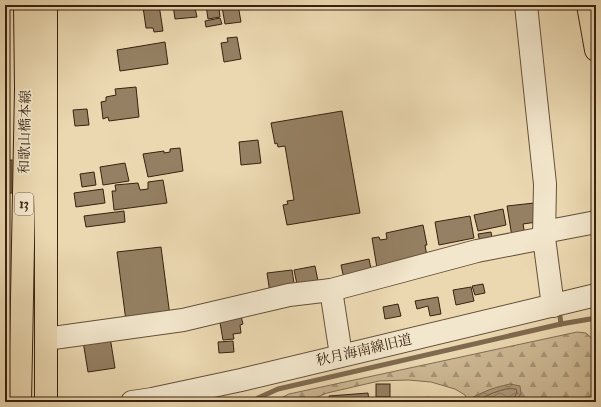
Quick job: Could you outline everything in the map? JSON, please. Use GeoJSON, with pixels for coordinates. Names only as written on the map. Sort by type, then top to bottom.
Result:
{"type":"FeatureCollection","features":[{"type":"Feature","properties":{"kind":"main road","name":"和歌山橋本線"},"geometry":{"type":"LineString","coordinates":[[20,402],[26,97],[25,5]]}},
{"type":"Feature","properties":{"kind":"main road","name":"和歌山橋本線"},"geometry":{"type":"LineString","coordinates":[[46,5],[46,402]]}},
{"type":"Feature","properties":{"kind":"main road"},"geometry":{"type":"LineString","coordinates":[[588,5],[596,50]]}},
{"type":"Feature","properties":{"kind":"street"},"geometry":{"type":"LineString","coordinates":[[526,5],[545,184],[544,235],[553,306]]}},
{"type":"Feature","properties":{"kind":"street"},"geometry":{"type":"LineString","coordinates":[[46,339],[183,320],[289,295],[331,290],[477,251],[596,222]]}},
{"type":"Feature","properties":{"kind":"street"},"geometry":{"type":"LineString","coordinates":[[331,290],[340,355]]}},
{"type":"Feature","properties":{"kind":"street","name":"秋月海南線旧道"},"geometry":{"type":"LineString","coordinates":[[132,402],[242,380],[340,355],[596,295]]}},
{"type":"Feature","properties":{"kind":"green space"},"geometry":{"type":"Polygon","coordinates":[[[577,332],[586,333],[596,342],[596,397],[582,402],[468,402],[465,395],[455,389],[431,382],[408,380],[379,381],[327,393],[305,402],[273,402],[289,394],[577,332]]]}},
{"type":"Feature","properties":{"kind":"water"},"geometry":{"type":"Polygon","coordinates":[[[510,384],[520,386],[521,394],[512,402],[412,402],[425,397],[461,401],[470,399],[490,389],[510,384]]]}},
{"type":"Feature","properties":{"kind":"building"},"geometry":{"type":"Polygon","coordinates":[[[159,5],[163,31],[154,32],[153,28],[146,28],[143,7],[159,5]]]}},
{"type":"Feature","properties":{"kind":"building"},"geometry":{"type":"Polygon","coordinates":[[[173,5],[192,5],[192,8],[195,8],[197,17],[175,19],[173,5]]]}},
{"type":"Feature","properties":{"kind":"building"},"geometry":{"type":"Polygon","coordinates":[[[206,5],[238,5],[241,22],[225,24],[222,7],[219,8],[220,17],[208,19],[206,5]]]}},
{"type":"Feature","properties":{"kind":"building"},"geometry":{"type":"Polygon","coordinates":[[[220,18],[222,24],[206,27],[205,21],[220,18]]]}},
{"type":"Feature","properties":{"kind":"building"},"geometry":{"type":"Polygon","coordinates":[[[237,37],[241,59],[224,62],[221,43],[228,42],[227,38],[237,37]]]}},
{"type":"Feature","properties":{"kind":"building"},"geometry":{"type":"Polygon","coordinates":[[[165,42],[168,64],[120,71],[117,50],[165,42]]]}},
{"type":"Feature","properties":{"kind":"building"},"geometry":{"type":"Polygon","coordinates":[[[136,87],[139,117],[109,121],[108,117],[103,119],[101,102],[106,101],[106,97],[116,95],[115,89],[136,87]]]}},
{"type":"Feature","properties":{"kind":"building"},"geometry":{"type":"Polygon","coordinates":[[[87,109],[89,125],[75,126],[73,110],[87,109]]]}},
{"type":"Feature","properties":{"kind":"building"},"geometry":{"type":"Polygon","coordinates":[[[342,111],[360,213],[287,225],[283,205],[288,204],[287,201],[294,200],[285,146],[278,147],[277,143],[275,144],[271,123],[342,111]]]}},
{"type":"Feature","properties":{"kind":"building"},"geometry":{"type":"Polygon","coordinates":[[[258,140],[261,163],[241,165],[239,142],[258,140]]]}},
{"type":"Feature","properties":{"kind":"building"},"geometry":{"type":"Polygon","coordinates":[[[180,148],[183,171],[148,177],[143,154],[164,151],[164,153],[170,152],[170,149],[180,148]]]}},
{"type":"Feature","properties":{"kind":"building"},"geometry":{"type":"Polygon","coordinates":[[[5,160],[12,160],[12,193],[5,193],[5,160]]]}},
{"type":"Feature","properties":{"kind":"building"},"geometry":{"type":"Polygon","coordinates":[[[125,163],[129,181],[103,185],[100,167],[125,163]]]}},
{"type":"Feature","properties":{"kind":"building"},"geometry":{"type":"Polygon","coordinates":[[[94,172],[96,185],[82,187],[80,174],[94,172]]]}},
{"type":"Feature","properties":{"kind":"building"},"geometry":{"type":"Polygon","coordinates":[[[163,180],[167,203],[114,210],[112,191],[116,191],[115,185],[138,183],[140,190],[148,189],[148,182],[163,180]]]}},
{"type":"Feature","properties":{"kind":"building"},"geometry":{"type":"Polygon","coordinates":[[[103,189],[105,203],[76,207],[74,193],[103,189]]]}},
{"type":"Feature","properties":{"kind":"building"},"geometry":{"type":"Polygon","coordinates":[[[534,203],[537,222],[523,224],[525,235],[512,237],[507,206],[534,203]]]}},
{"type":"Feature","properties":{"kind":"building"},"geometry":{"type":"Polygon","coordinates":[[[503,209],[506,225],[478,231],[474,215],[503,209]]]}},
{"type":"Feature","properties":{"kind":"building"},"geometry":{"type":"Polygon","coordinates":[[[124,211],[125,222],[86,227],[84,216],[124,211]]]}},
{"type":"Feature","properties":{"kind":"building"},"geometry":{"type":"Polygon","coordinates":[[[470,216],[474,238],[439,245],[435,222],[470,216]]]}},
{"type":"Feature","properties":{"kind":"building"},"geometry":{"type":"Polygon","coordinates":[[[423,225],[427,245],[425,245],[427,257],[377,268],[372,238],[379,237],[380,240],[387,239],[386,233],[423,225]]]}},
{"type":"Feature","properties":{"kind":"building"},"geometry":{"type":"Polygon","coordinates":[[[491,232],[493,244],[481,246],[478,234],[491,232]]]}},
{"type":"Feature","properties":{"kind":"building"},"geometry":{"type":"Polygon","coordinates":[[[161,247],[170,316],[126,321],[117,252],[161,247]]]}},
{"type":"Feature","properties":{"kind":"building"},"geometry":{"type":"Polygon","coordinates":[[[369,259],[372,273],[344,279],[341,265],[369,259]]]}},
{"type":"Feature","properties":{"kind":"building"},"geometry":{"type":"Polygon","coordinates":[[[315,266],[319,286],[298,289],[294,270],[315,266]]]}},
{"type":"Feature","properties":{"kind":"building"},"geometry":{"type":"Polygon","coordinates":[[[292,270],[295,290],[270,293],[267,273],[292,270]]]}},
{"type":"Feature","properties":{"kind":"building"},"geometry":{"type":"Polygon","coordinates":[[[483,284],[485,293],[475,295],[472,286],[483,284]]]}},
{"type":"Feature","properties":{"kind":"building"},"geometry":{"type":"Polygon","coordinates":[[[471,287],[474,301],[456,305],[453,290],[471,287]]]}},
{"type":"Feature","properties":{"kind":"building"},"geometry":{"type":"Polygon","coordinates":[[[438,297],[441,314],[430,316],[428,306],[417,309],[415,301],[438,297]]]}},
{"type":"Feature","properties":{"kind":"building"},"geometry":{"type":"Polygon","coordinates":[[[398,304],[401,316],[385,319],[383,307],[398,304]]]}},
{"type":"Feature","properties":{"kind":"building"},"geometry":{"type":"Polygon","coordinates":[[[240,312],[243,324],[240,325],[241,333],[233,334],[234,339],[223,340],[219,317],[240,312]]]}},
{"type":"Feature","properties":{"kind":"building"},"geometry":{"type":"Polygon","coordinates":[[[110,337],[115,368],[88,372],[83,341],[110,337]]]}},
{"type":"Feature","properties":{"kind":"building"},"geometry":{"type":"Polygon","coordinates":[[[233,341],[234,352],[219,353],[218,342],[233,341]]]}},
{"type":"Feature","properties":{"kind":"building"},"geometry":{"type":"Polygon","coordinates":[[[376,384],[390,384],[390,397],[376,397],[376,384]]]}},
{"type":"Feature","properties":{"kind":"building"},"geometry":{"type":"Polygon","coordinates":[[[368,393],[369,402],[329,402],[329,396],[368,393]]]}},
{"type":"Feature","properties":{"kind":"waterway"},"geometry":{"type":"LineString","coordinates":[[559,309],[561,324]]}},
{"type":"Feature","properties":{"kind":"waterway"},"geometry":{"type":"LineString","coordinates":[[253,402],[258,398],[278,389],[561,324],[596,318]]}}]}
